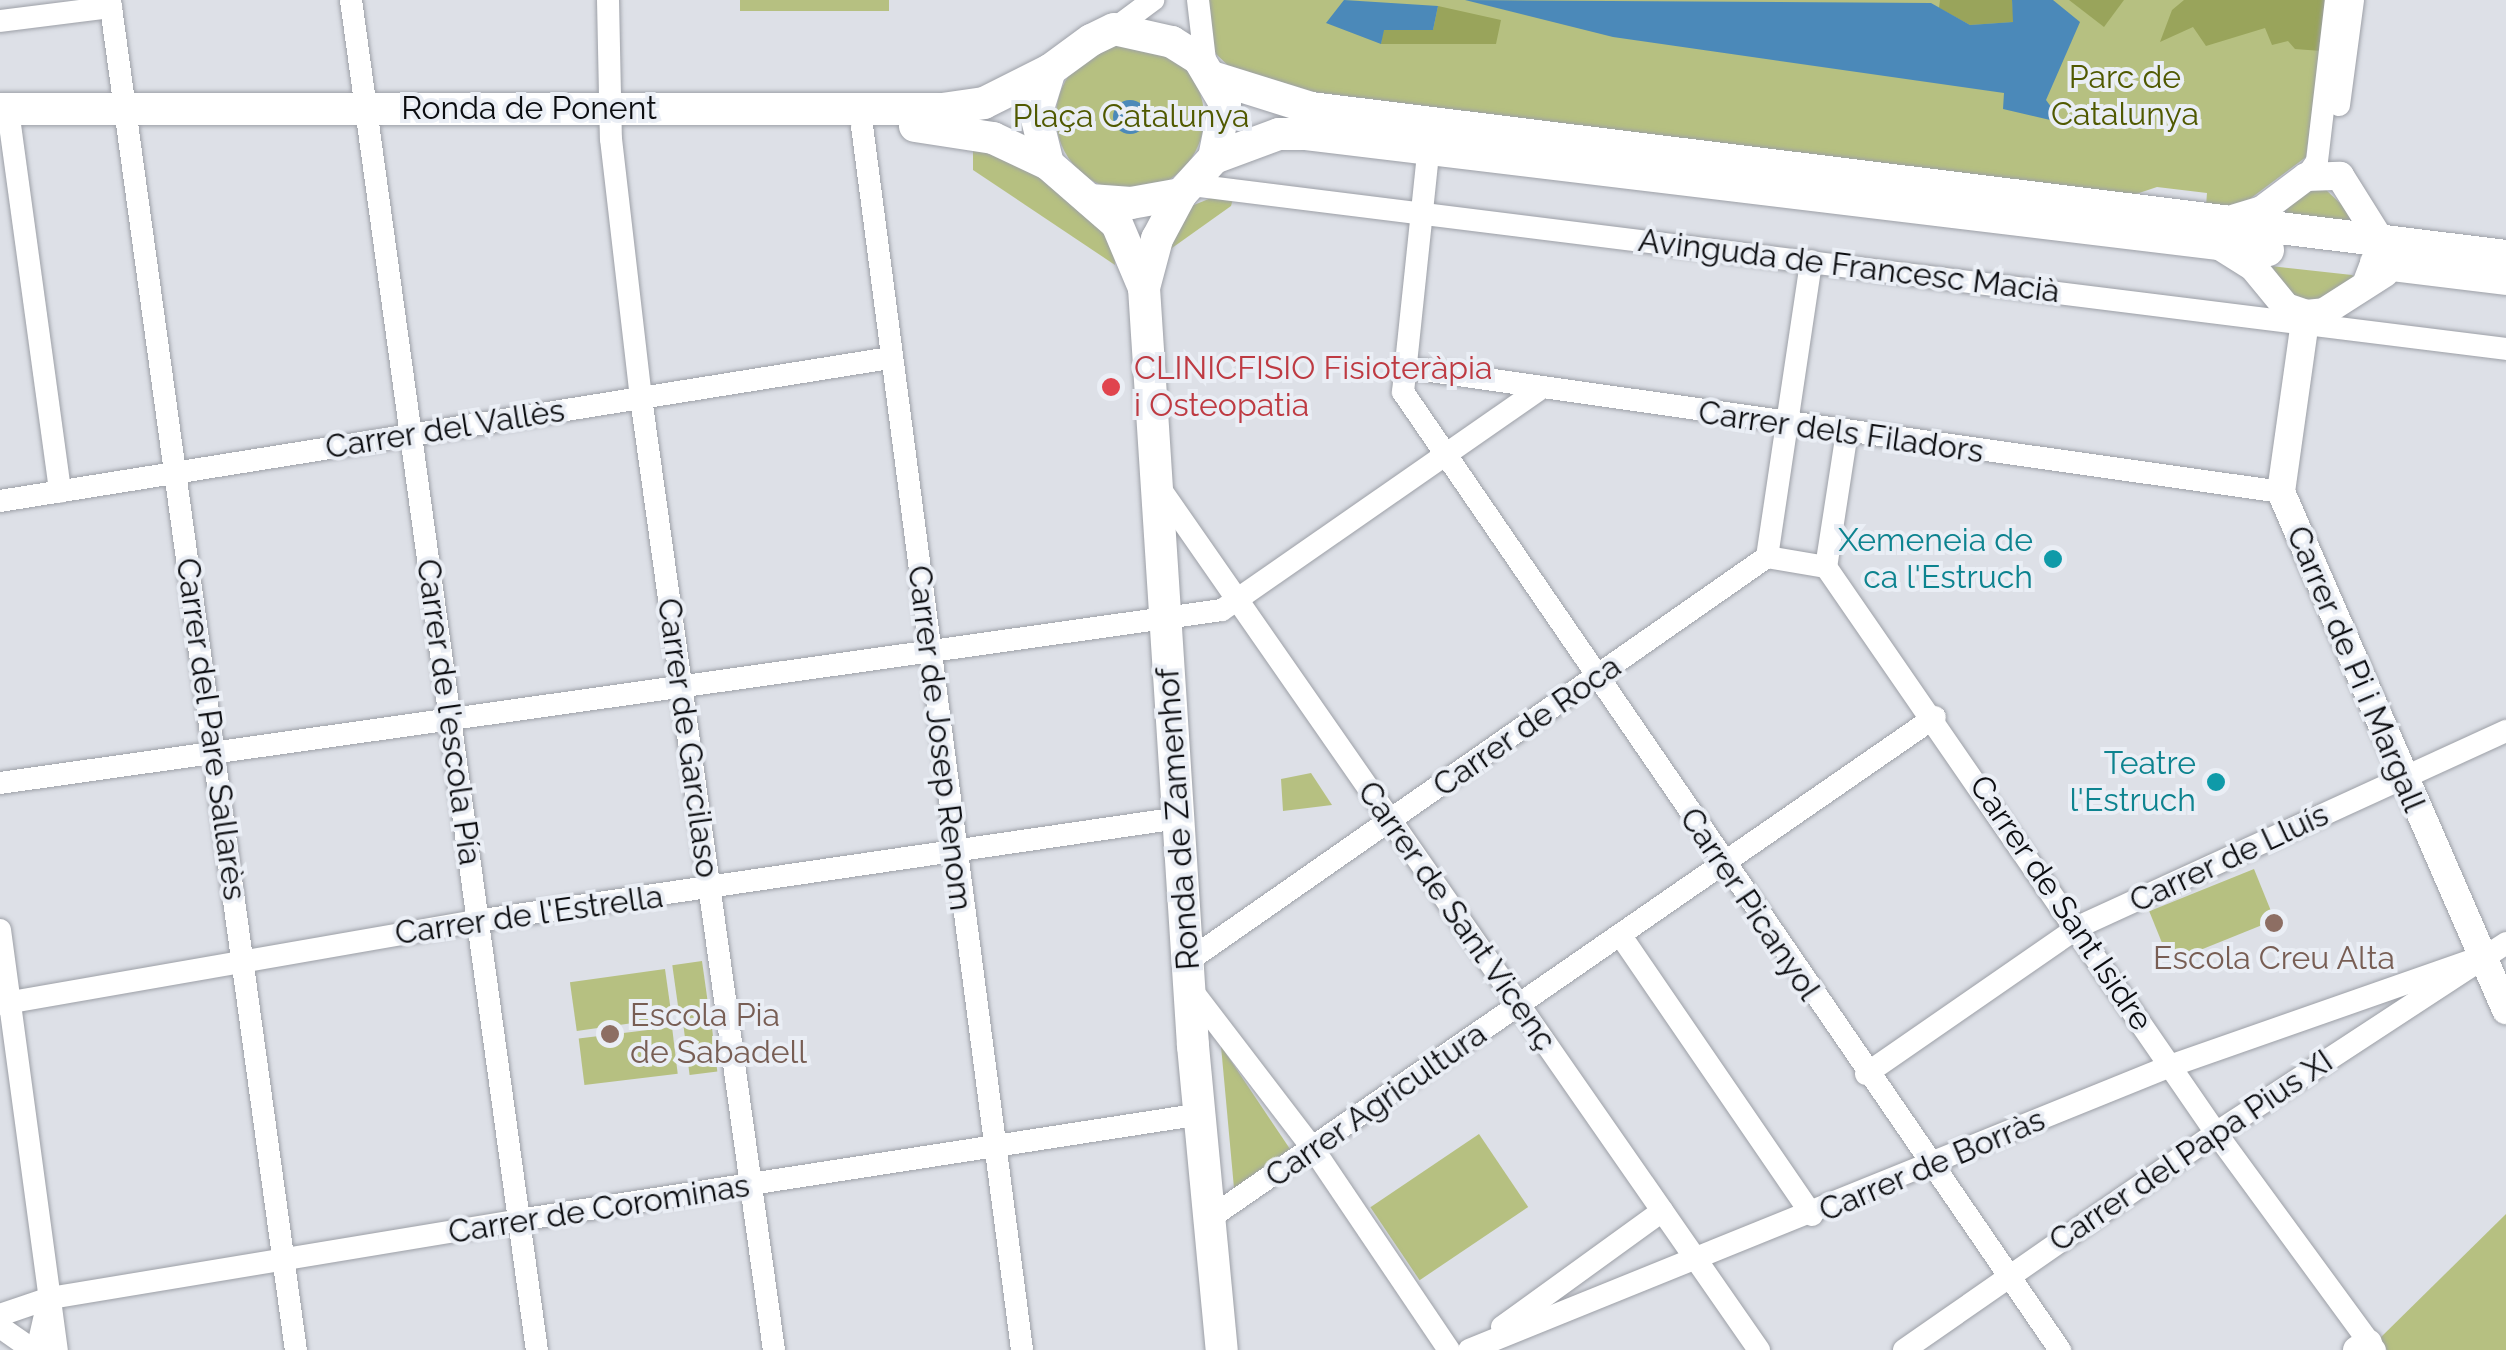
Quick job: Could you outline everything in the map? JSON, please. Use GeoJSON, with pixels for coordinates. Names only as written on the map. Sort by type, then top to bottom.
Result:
{"type":"FeatureCollection","features":[{"type":"Feature","properties":{"kind":"main road"},"geometry":{"type":"LineString","coordinates":[[1114,29],[1172,42],[1209,73],[1225,119],[1214,158],[1187,190],[1130,204],[1090,200],[1048,164],[1036,115],[1050,70],[1114,29]]}},
{"type":"Feature","properties":{"kind":"main road","name":"Ronda de Ponent"},"geometry":{"type":"LineString","coordinates":[[3,120],[610,117],[961,108],[1050,70]]}},
{"type":"Feature","properties":{"kind":"main road","name":"Avinguda de Francesc Macià"},"geometry":{"type":"LineString","coordinates":[[1209,73],[1282,103],[1430,136],[2390,254],[2506,279]]}},
{"type":"Feature","properties":{"kind":"main road","name":"Ronda de Ponent"},"geometry":{"type":"LineString","coordinates":[[610,117],[974,133],[1048,164]]}},
{"type":"Feature","properties":{"kind":"main road","name":"Avinguda de Francesc Macià"},"geometry":{"type":"LineString","coordinates":[[1214,158],[1279,134],[1430,136]]}},
{"type":"Feature","properties":{"kind":"main road","name":"Ronda de Zamenhof"},"geometry":{"type":"LineString","coordinates":[[1144,288],[1162,228],[1187,190]]}},
{"type":"Feature","properties":{"kind":"main road","name":"Ronda de Zamenhof"},"geometry":{"type":"LineString","coordinates":[[1090,200],[1117,224],[1144,288],[1189,974],[1222,1350]]}},
{"type":"Feature","properties":{"kind":"main road","name":"Avinguda de Francesc Macià"},"geometry":{"type":"LineString","coordinates":[[2390,254],[2506,256]]}},
{"type":"Feature","properties":{"kind":"street","name":"Carrer de l'escola Pía"},"geometry":{"type":"LineString","coordinates":[[351,0],[537,1350]]}},
{"type":"Feature","properties":{"kind":"street","name":"Carrer de Garcilaso"},"geometry":{"type":"LineString","coordinates":[[608,0],[610,117],[641,398],[774,1350]]}},
{"type":"Feature","properties":{"kind":"street"},"geometry":{"type":"LineString","coordinates":[[1114,29],[1153,0]]}},
{"type":"Feature","properties":{"kind":"street"},"geometry":{"type":"LineString","coordinates":[[1198,0],[1209,73]]}},
{"type":"Feature","properties":{"kind":"street"},"geometry":{"type":"LineString","coordinates":[[2336,0],[2317,161],[2306,177],[2243,236],[2286,306],[2305,319],[2324,312],[2390,254],[2332,160],[2353,0]]}},
{"type":"Feature","properties":{"kind":"street"},"geometry":{"type":"LineString","coordinates":[[0,20],[110,4]]}},
{"type":"Feature","properties":{"kind":"street","name":"Carrer del Pare Sallarès"},"geometry":{"type":"LineString","coordinates":[[110,4],[296,1350]]}},
{"type":"Feature","properties":{"kind":"street"},"geometry":{"type":"LineString","coordinates":[[3,120],[60,492]]}},
{"type":"Feature","properties":{"kind":"street","name":"Carrer de Josep Renom"},"geometry":{"type":"LineString","coordinates":[[862,126],[956,850],[990,1146],[1022,1350]]}},
{"type":"Feature","properties":{"kind":"street"},"geometry":{"type":"LineString","coordinates":[[1402,367],[1430,136]]}},
{"type":"Feature","properties":{"kind":"street"},"geometry":{"type":"LineString","coordinates":[[2306,177],[2340,176]]}},
{"type":"Feature","properties":{"kind":"street","name":"Avinguda de Francesc Macià"},"geometry":{"type":"LineString","coordinates":[[1187,190],[1421,212],[2305,319],[2506,349]]}},
{"type":"Feature","properties":{"kind":"street"},"geometry":{"type":"LineString","coordinates":[[1811,261],[1767,557],[1826,566],[1847,432]]}},
{"type":"Feature","properties":{"kind":"street","name":"Carrer de Pi i Margall"},"geometry":{"type":"LineString","coordinates":[[2305,319],[2281,492],[2400,779],[2493,950],[2506,1010]]}},
{"type":"Feature","properties":{"kind":"street","name":"Carrer del Vallès"},"geometry":{"type":"LineString","coordinates":[[0,501],[890,358]]}},
{"type":"Feature","properties":{"kind":"street","name":"Carrer dels Filadors"},"geometry":{"type":"LineString","coordinates":[[1402,367],[1538,390],[2281,492]]}},
{"type":"Feature","properties":{"kind":"street","name":"Carrer Picanyol"},"geometry":{"type":"LineString","coordinates":[[1402,367],[1402,392],[1444,456],[1866,1074],[1936,1163],[2006,1276],[2060,1350]]}},
{"type":"Feature","properties":{"kind":"street"},"geometry":{"type":"LineString","coordinates":[[0,783],[1165,620],[1238,600],[1538,390]]}},
{"type":"Feature","properties":{"kind":"street","name":"Carrer de Sant Vicenç"},"geometry":{"type":"LineString","coordinates":[[1155,482],[1759,1350]]}},
{"type":"Feature","properties":{"kind":"street","name":"Carrer de Roca"},"geometry":{"type":"LineString","coordinates":[[1189,974],[1390,822],[1767,557]]}},
{"type":"Feature","properties":{"kind":"street","name":"Carrer de Sant Isidre"},"geometry":{"type":"LineString","coordinates":[[1826,566],[1935,718],[2366,1348]]}},
{"type":"Feature","properties":{"kind":"street","name":"Carrer Agricultura"},"geometry":{"type":"LineString","coordinates":[[1210,1218],[1314,1150],[1935,718]]}},
{"type":"Feature","properties":{"kind":"street","name":"Carrer de Lluís"},"geometry":{"type":"LineString","coordinates":[[1866,1074],[2078,927],[2506,731]]}},
{"type":"Feature","properties":{"kind":"street","name":"Carrer de l'Estrella"},"geometry":{"type":"LineString","coordinates":[[5,1003],[476,921],[1179,818]]}},
{"type":"Feature","properties":{"kind":"street"},"geometry":{"type":"LineString","coordinates":[[0,930],[5,1003],[57,1350]]}},
{"type":"Feature","properties":{"kind":"street"},"geometry":{"type":"LineString","coordinates":[[1621,936],[1812,1215]]}},
{"type":"Feature","properties":{"kind":"street","name":"Carrer de Borràs"},"geometry":{"type":"LineString","coordinates":[[1476,1346],[1700,1262],[2170,1066],[2493,950]]}},
{"type":"Feature","properties":{"kind":"street","name":"Carrer del Papa Pius XI"},"geometry":{"type":"LineString","coordinates":[[1904,1350],[2216,1133],[2493,950]]}},
{"type":"Feature","properties":{"kind":"street"},"geometry":{"type":"LineString","coordinates":[[1189,974],[1449,1350]]}},
{"type":"Feature","properties":{"kind":"street"},"geometry":{"type":"LineString","coordinates":[[2381,992],[2392,1009],[2390,1017]]}},
{"type":"Feature","properties":{"kind":"street","name":"Carrer de Corominas"},"geometry":{"type":"LineString","coordinates":[[0,1315],[50,1298],[1201,1114]]}},
{"type":"Feature","properties":{"kind":"street","name":"Carrer de Borràs"},"geometry":{"type":"LineString","coordinates":[[1476,1346],[1662,1211]]}},
{"type":"Feature","properties":{"kind":"street"},"geometry":{"type":"LineString","coordinates":[[0,1327],[35,1350],[50,1298]]}},
{"type":"Feature","properties":{"kind":"green space"},"geometry":{"type":"Polygon","coordinates":[[[740,0],[889,0],[889,11],[740,11],[740,0]]]}},
{"type":"Feature","properties":{"kind":"green space","name":"Parc de Catalunya"},"geometry":{"type":"Polygon","coordinates":[[[1203,0],[2327,0],[2306,157],[2235,210],[2206,206],[2207,193],[2157,187],[2133,195],[1267,86],[1236,73],[1216,54],[1204,29],[1203,0]]]}},
{"type":"Feature","properties":{"kind":"green space"},"geometry":{"type":"Polygon","coordinates":[[[1940,0],[2012,0],[2014,22],[1970,25],[1939,8],[1940,0]]]}},
{"type":"Feature","properties":{"kind":"green space"},"geometry":{"type":"Polygon","coordinates":[[[2069,0],[2124,0],[2104,27],[2069,0]]]}},
{"type":"Feature","properties":{"kind":"green space"},"geometry":{"type":"Polygon","coordinates":[[[2184,0],[2327,0],[2321,51],[2295,49],[2288,41],[2272,45],[2265,28],[2206,46],[2193,27],[2160,42],[2172,10],[2184,0]]]}},
{"type":"Feature","properties":{"kind":"green space"},"geometry":{"type":"Polygon","coordinates":[[[1438,6],[1501,20],[1496,44],[1381,44],[1383,30],[1433,30],[1438,6]]]}},
{"type":"Feature","properties":{"kind":"green space","name":"Plaça Catalunya"},"geometry":{"type":"Polygon","coordinates":[[[1130,43],[1158,49],[1182,65],[1198,89],[1204,117],[1198,145],[1182,169],[1158,185],[1130,191],[1102,185],[1078,169],[1062,145],[1056,117],[1062,89],[1078,65],[1102,49],[1130,43]]]}},
{"type":"Feature","properties":{"kind":"green space"},"geometry":{"type":"Polygon","coordinates":[[[973,146],[1023,164],[1090,219],[1114,241],[1115,265],[973,170],[973,146]]]}},
{"type":"Feature","properties":{"kind":"green space"},"geometry":{"type":"Polygon","coordinates":[[[2324,188],[2361,223],[2278,214],[2307,191],[2324,188]]]}},
{"type":"Feature","properties":{"kind":"green space"},"geometry":{"type":"Polygon","coordinates":[[[1211,198],[1233,199],[1231,206],[1165,253],[1189,207],[1211,198]]]}},
{"type":"Feature","properties":{"kind":"green space"},"geometry":{"type":"Polygon","coordinates":[[[2271,266],[2355,277],[2314,304],[2293,296],[2271,266]]]}},
{"type":"Feature","properties":{"kind":"green space"},"geometry":{"type":"Polygon","coordinates":[[[1311,773],[1332,805],[1283,811],[1281,779],[1311,773]]]}},
{"type":"Feature","properties":{"kind":"green space"},"geometry":{"type":"Polygon","coordinates":[[[2254,869],[2275,920],[2170,962],[2149,911],[2254,869]]]}},
{"type":"Feature","properties":{"kind":"green space"},"geometry":{"type":"Polygon","coordinates":[[[702,961],[710,1015],[680,1020],[672,965],[702,961]]]}},
{"type":"Feature","properties":{"kind":"green space"},"geometry":{"type":"Polygon","coordinates":[[[665,969],[672,1018],[577,1031],[570,982],[665,969]]]}},
{"type":"Feature","properties":{"kind":"green space"},"geometry":{"type":"Polygon","coordinates":[[[711,1020],[717,1072],[690,1075],[683,1023],[711,1020]]]}},
{"type":"Feature","properties":{"kind":"green space"},"geometry":{"type":"Polygon","coordinates":[[[672,1027],[678,1074],[584,1085],[579,1038],[672,1027]]]}},
{"type":"Feature","properties":{"kind":"green space"},"geometry":{"type":"Polygon","coordinates":[[[1221,1046],[1290,1149],[1234,1188],[1221,1046]]]}},
{"type":"Feature","properties":{"kind":"green space"},"geometry":{"type":"Polygon","coordinates":[[[1479,1134],[1528,1207],[1420,1280],[1370,1207],[1479,1134]]]}},
{"type":"Feature","properties":{"kind":"green space"},"geometry":{"type":"Polygon","coordinates":[[[2506,1214],[2506,1350],[2387,1350],[2378,1340],[2506,1214]]]}},
{"type":"Feature","properties":{"kind":"water"},"geometry":{"type":"Polygon","coordinates":[[[1344,0],[1438,6],[1433,30],[1384,30],[1381,44],[1326,23],[1344,0]]]}},
{"type":"Feature","properties":{"kind":"water"},"geometry":{"type":"Polygon","coordinates":[[[1465,0],[1931,3],[1970,25],[2013,22],[2012,0],[2053,0],[2080,22],[2046,100],[2063,123],[2003,109],[2004,93],[1613,37],[1465,0]]]}},
{"type":"Feature","properties":{"kind":"water"},"geometry":{"type":"Polygon","coordinates":[[[1130,100],[1142,105],[1147,117],[1142,129],[1130,134],[1118,129],[1113,117],[1118,105],[1130,100]]]}},
{"type":"Feature","properties":{"kind":"place","name":"CLINICFISIO Fisioteràpia i Osteopatia"},"geometry":{"type":"Point","coordinates":[1111,387]}},
{"type":"Feature","properties":{"kind":"place","name":"Xemeneia de ca l'Estruch"},"geometry":{"type":"Point","coordinates":[2053,559]}},
{"type":"Feature","properties":{"kind":"place","name":"Teatre l'Estruch"},"geometry":{"type":"Point","coordinates":[2216,782]}},
{"type":"Feature","properties":{"kind":"place","name":"Escola Creu Alta"},"geometry":{"type":"Point","coordinates":[2274,923]}},
{"type":"Feature","properties":{"kind":"place","name":"Escola Pia de Sabadell"},"geometry":{"type":"Point","coordinates":[610,1034]}}]}
